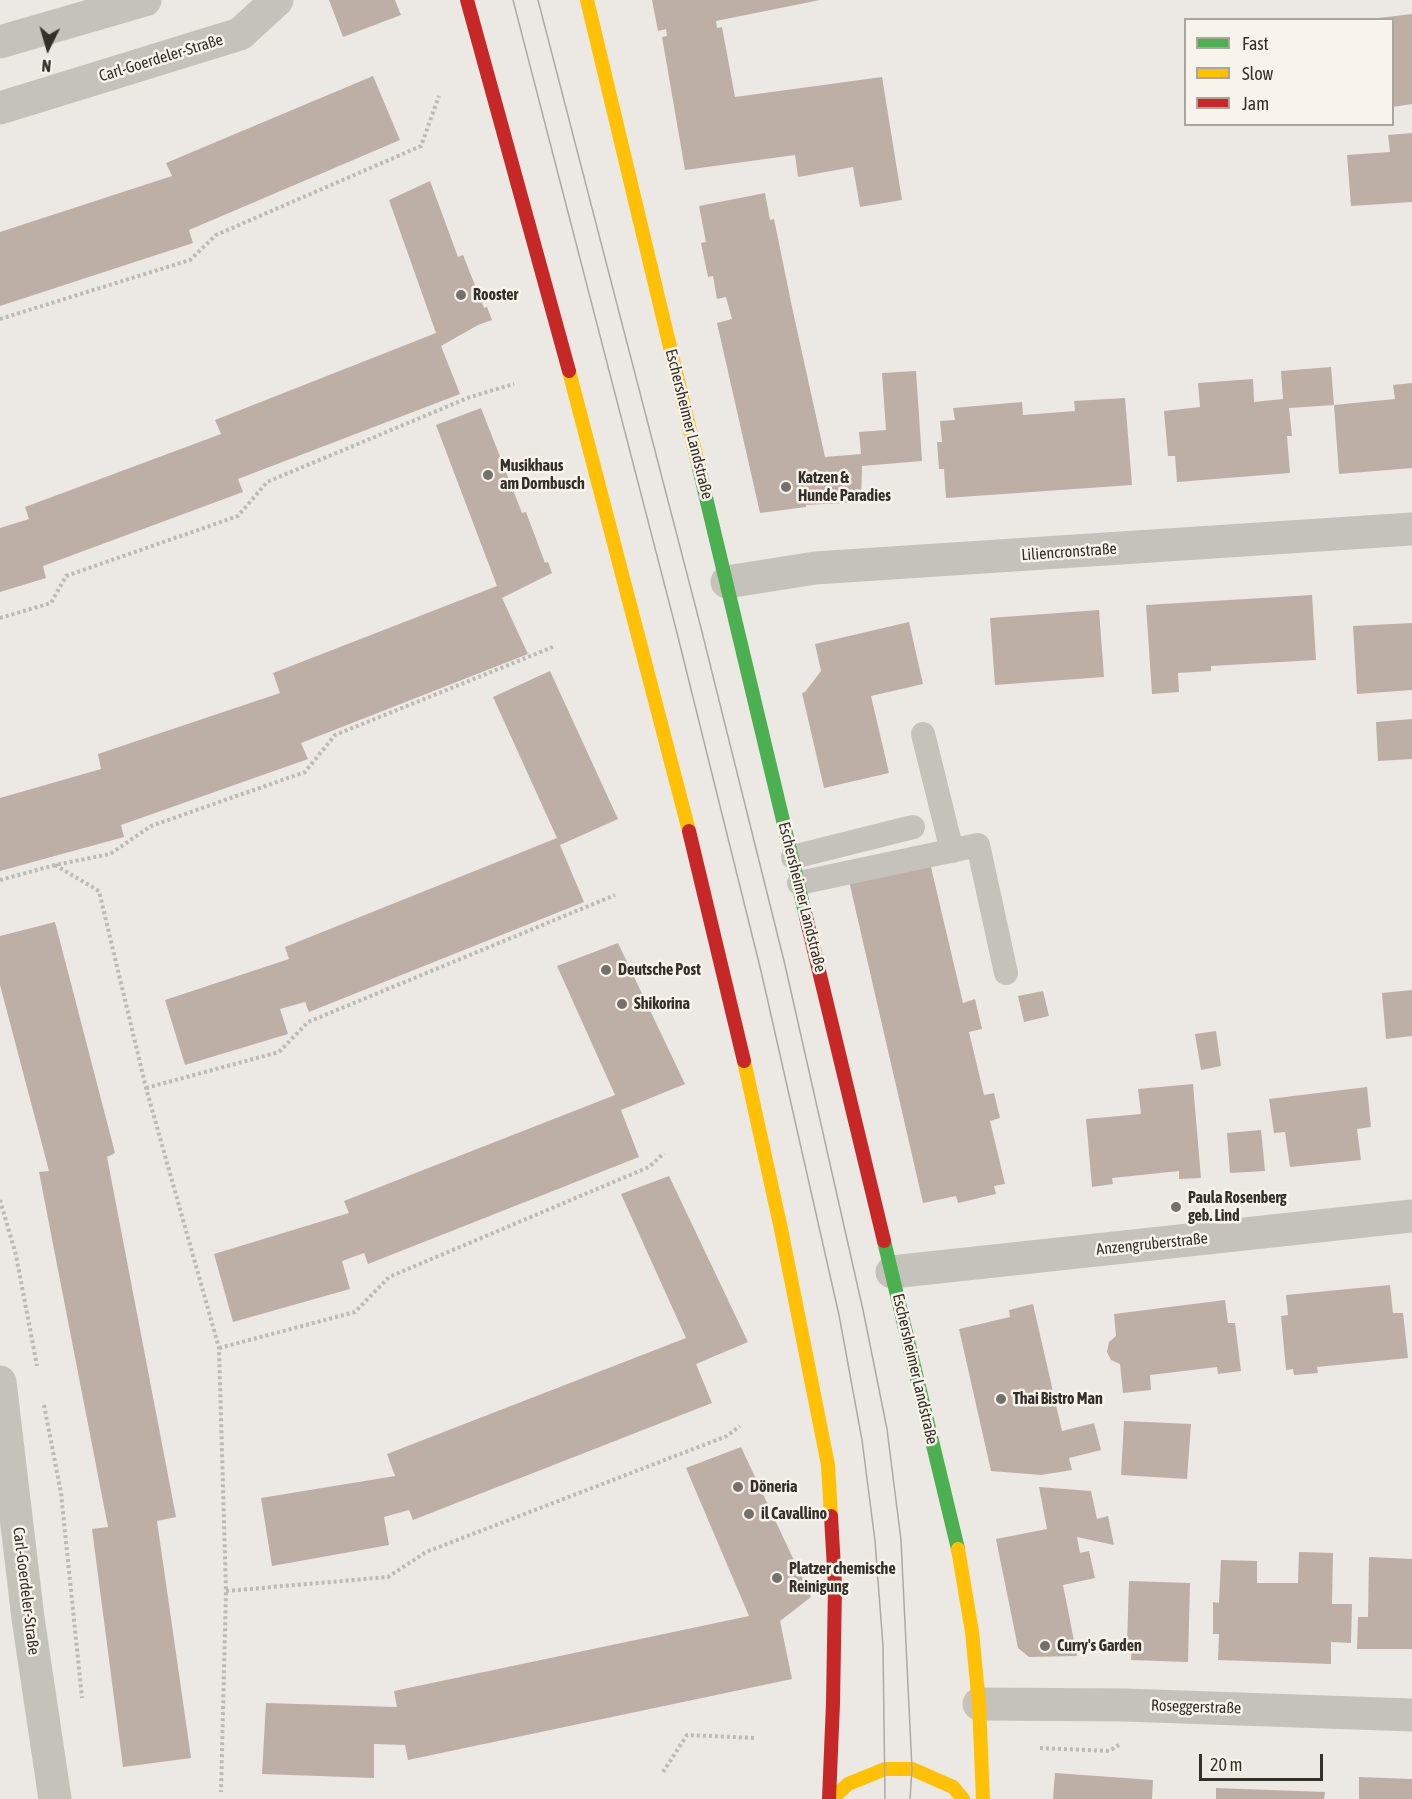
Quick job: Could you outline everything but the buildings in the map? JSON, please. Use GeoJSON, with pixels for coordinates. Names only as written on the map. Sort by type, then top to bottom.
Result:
{"type":"FeatureCollection","features":[{"type":"Feature","properties":{"kind":"main road"},"geometry":{"type":"LineString","coordinates":[[466,0],[568,368],[679,788],[782,1229],[828,1465],[835,1586],[831,1799]]}},
{"type":"Feature","properties":{"kind":"main road","name":"Eschersheimer Landstraße"},"geometry":{"type":"LineString","coordinates":[[587,0],[957,1546],[972,1632],[979,1704],[982,1799]]}},
{"type":"Feature","properties":{"kind":"main road"},"geometry":{"type":"LineString","coordinates":[[831,1799],[848,1784],[885,1769],[912,1769],[953,1787],[963,1799]]}},
{"type":"Feature","properties":{"kind":"street"},"geometry":{"type":"LineString","coordinates":[[0,42],[145,0]]}},
{"type":"Feature","properties":{"kind":"street","name":"Carl-Goerdeler-Straße"},"geometry":{"type":"LineString","coordinates":[[0,108],[240,34],[277,0]]}},
{"type":"Feature","properties":{"kind":"street","name":"Liliencronstraße"},"geometry":{"type":"LineString","coordinates":[[727,582],[815,568],[1412,529]]}},
{"type":"Feature","properties":{"kind":"street","name":"Anzengruberstraße"},"geometry":{"type":"LineString","coordinates":[[892,1272],[1412,1216]]}},
{"type":"Feature","properties":{"kind":"street","name":"Carl-Goerdeler-Straße"},"geometry":{"type":"LineString","coordinates":[[0,1382],[28,1618],[55,1799]]}},
{"type":"Feature","properties":{"kind":"street","name":"Roseggerstraße"},"geometry":{"type":"LineString","coordinates":[[979,1704],[1125,1705],[1412,1715]]}},
{"type":"Feature","properties":{"kind":"lane"},"geometry":{"type":"LineString","coordinates":[[923,734],[952,851]]}},
{"type":"Feature","properties":{"kind":"lane"},"geometry":{"type":"LineString","coordinates":[[793,857],[913,827]]}},
{"type":"Feature","properties":{"kind":"lane"},"geometry":{"type":"LineString","coordinates":[[799,883],[978,845],[1006,973]]}},
{"type":"Feature","properties":{"kind":"path"},"geometry":{"type":"LineString","coordinates":[[0,319],[190,260],[216,235],[421,146],[439,96]]}},
{"type":"Feature","properties":{"kind":"path"},"geometry":{"type":"LineString","coordinates":[[0,618],[51,603],[66,576],[238,516],[267,483],[470,398],[514,384]]}},
{"type":"Feature","properties":{"kind":"path"},"geometry":{"type":"LineString","coordinates":[[0,880],[55,865],[110,854],[151,826],[305,772],[336,735],[552,647]]}},
{"type":"Feature","properties":{"kind":"path"},"geometry":{"type":"LineString","coordinates":[[55,865],[99,891],[146,1088],[219,1348],[226,1591],[221,1792]]}},
{"type":"Feature","properties":{"kind":"path"},"geometry":{"type":"LineString","coordinates":[[146,1088],[279,1052],[308,1022],[615,895]]}},
{"type":"Feature","properties":{"kind":"path"},"geometry":{"type":"LineString","coordinates":[[219,1348],[355,1312],[389,1277],[649,1167],[664,1152]]}},
{"type":"Feature","properties":{"kind":"path"},"geometry":{"type":"LineString","coordinates":[[226,1591],[388,1577],[426,1552],[728,1436],[740,1426]]}},
{"type":"Feature","properties":{"kind":"path"},"geometry":{"type":"LineString","coordinates":[[663,1772],[687,1735],[756,1738]]}},
{"type":"Feature","properties":{"kind":"path"},"geometry":{"type":"LineString","coordinates":[[1040,1748],[1109,1751]]}},
{"type":"Feature","properties":{"kind":"tram line"},"geometry":{"type":"LineString","coordinates":[[513,0],[676,629],[761,971],[839,1315],[862,1440],[875,1541],[883,1646],[885,1799]]}},
{"type":"Feature","properties":{"kind":"tram line"},"geometry":{"type":"LineString","coordinates":[[538,0],[700,624],[785,965],[863,1310],[887,1429],[901,1540],[912,1769],[910,1799]]}},
{"type":"Feature","properties":{"kind":"traffic: fast"},"geometry":{"type":"LineString","coordinates":[[698,464],[806,917]]}},
{"type":"Feature","properties":{"kind":"traffic: fast"},"geometry":{"type":"LineString","coordinates":[[884,1241],[958,1549]]}},
{"type":"Feature","properties":{"kind":"traffic: slow"},"geometry":{"type":"LineString","coordinates":[[587,0],[698,464]]}},
{"type":"Feature","properties":{"kind":"traffic: slow"},"geometry":{"type":"LineString","coordinates":[[569,371],[689,831]]}},
{"type":"Feature","properties":{"kind":"traffic: slow"},"geometry":{"type":"LineString","coordinates":[[744,1061],[781,1229],[828,1465],[831,1516]]}},
{"type":"Feature","properties":{"kind":"traffic: slow"},"geometry":{"type":"LineString","coordinates":[[958,1549],[972,1632],[979,1704],[983,1799]]}},
{"type":"Feature","properties":{"kind":"traffic: slow"},"geometry":{"type":"LineString","coordinates":[[832,1799],[848,1784],[885,1769],[912,1769],[953,1787],[963,1799]]}},
{"type":"Feature","properties":{"kind":"traffic: jam"},"geometry":{"type":"LineString","coordinates":[[467,0],[569,371]]}},
{"type":"Feature","properties":{"kind":"traffic: jam"},"geometry":{"type":"LineString","coordinates":[[689,831],[744,1061]]}},
{"type":"Feature","properties":{"kind":"traffic: jam"},"geometry":{"type":"LineString","coordinates":[[806,917],[884,1241]]}},
{"type":"Feature","properties":{"kind":"traffic: jam"},"geometry":{"type":"LineString","coordinates":[[829,1799],[835,1586],[831,1516]]}},
{"type":"Feature","properties":{"kind":"place","name":"Rooster"},"geometry":{"type":"Point","coordinates":[461,295]}},
{"type":"Feature","properties":{"kind":"place","name":"Musikhaus am Dornbusch"},"geometry":{"type":"Point","coordinates":[488,475]}},
{"type":"Feature","properties":{"kind":"place","name":"Katzen & Hunde Paradies"},"geometry":{"type":"Point","coordinates":[786,487]}},
{"type":"Feature","properties":{"kind":"place","name":"Deutsche Post"},"geometry":{"type":"Point","coordinates":[606,970]}},
{"type":"Feature","properties":{"kind":"place","name":"Shikorina"},"geometry":{"type":"Point","coordinates":[622,1004]}},
{"type":"Feature","properties":{"kind":"place","name":"Paula Rosenberg geb. Lind"},"geometry":{"type":"Point","coordinates":[1176,1207]}},
{"type":"Feature","properties":{"kind":"place","name":"Thai Bistro Man"},"geometry":{"type":"Point","coordinates":[1001,1399]}},
{"type":"Feature","properties":{"kind":"place","name":"Döneria"},"geometry":{"type":"Point","coordinates":[738,1487]}},
{"type":"Feature","properties":{"kind":"place","name":"il Cavallino"},"geometry":{"type":"Point","coordinates":[749,1514]}},
{"type":"Feature","properties":{"kind":"place","name":"Platzer chemische Reinigung"},"geometry":{"type":"Point","coordinates":[777,1578]}},
{"type":"Feature","properties":{"kind":"place","name":"Curry's Garden"},"geometry":{"type":"Point","coordinates":[1045,1646]}}]}
